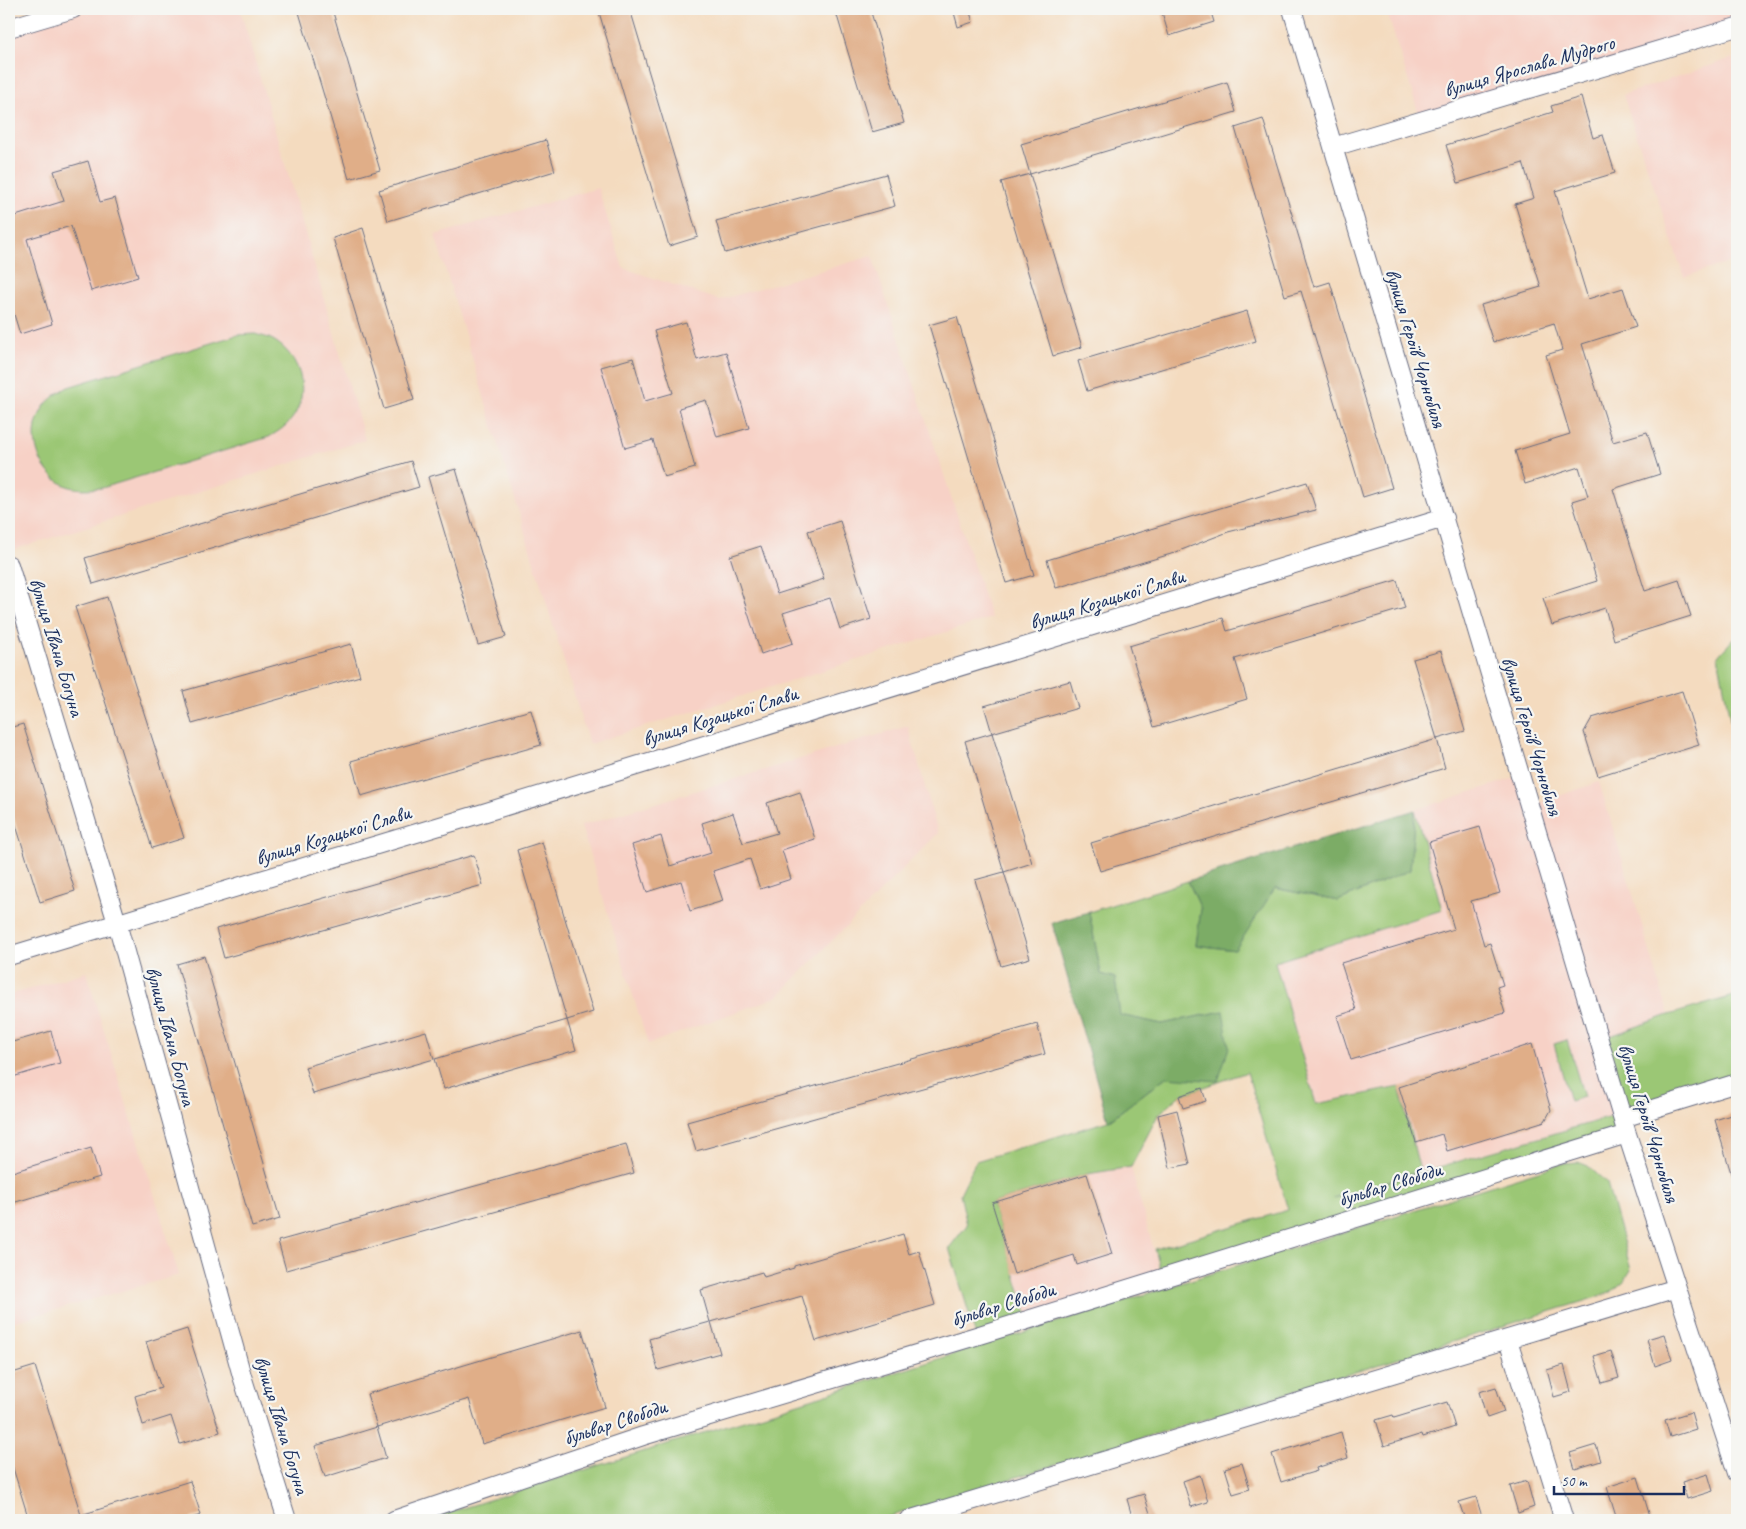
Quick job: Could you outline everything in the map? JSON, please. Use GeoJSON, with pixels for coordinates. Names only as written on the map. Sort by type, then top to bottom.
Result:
{"type":"FeatureCollection","features":[{"type":"Feature","properties":{"kind":"street"},"geometry":{"type":"LineString","coordinates":[[9,28],[73,9]]}},
{"type":"Feature","properties":{"kind":"street","name":"вулиця Героїв Чорнобиля"},"geometry":{"type":"LineString","coordinates":[[1292,9],[1625,1126],[1737,1471]]}},
{"type":"Feature","properties":{"kind":"street","name":"вулиця Ярослава Мудрого"},"geometry":{"type":"LineString","coordinates":[[1333,147],[1737,27]]}},
{"type":"Feature","properties":{"kind":"street","name":"вулиця Козацької Слави"},"geometry":{"type":"LineString","coordinates":[[9,956],[492,811],[1444,518]]}},
{"type":"Feature","properties":{"kind":"street","name":"вулиця Івана Богуна"},"geometry":{"type":"LineString","coordinates":[[9,565],[117,923],[242,1376],[287,1520]]}},
{"type":"Feature","properties":{"kind":"street","name":"бульвар Свободи"},"geometry":{"type":"LineString","coordinates":[[394,1520],[642,1436],[976,1336],[1625,1126],[1737,1083]]}},
{"type":"Feature","properties":{"kind":"street"},"geometry":{"type":"LineString","coordinates":[[908,1520],[1677,1288]]}},
{"type":"Feature","properties":{"kind":"street"},"geometry":{"type":"LineString","coordinates":[[1508,1340],[1561,1520]]}},
{"type":"Feature","properties":{"kind":"shaded area"},"geometry":{"type":"Polygon","coordinates":[[[92,9],[240,9],[365,440],[9,551],[9,32],[92,9]]]}},
{"type":"Feature","properties":{"kind":"shaded area"},"geometry":{"type":"Polygon","coordinates":[[[1386,9],[1737,9],[1737,27],[1421,121],[1386,9]]]}},
{"type":"Feature","properties":{"kind":"shaded area"},"geometry":{"type":"Polygon","coordinates":[[[1733,58],[1737,70],[1737,260],[1684,277],[1623,95],[1733,58]]]}},
{"type":"Feature","properties":{"kind":"shaded area"},"geometry":{"type":"Polygon","coordinates":[[[598,188],[623,268],[719,300],[872,256],[991,618],[589,744],[435,235],[598,188]]]}},
{"type":"Feature","properties":{"kind":"shaded area"},"geometry":{"type":"Polygon","coordinates":[[[908,726],[938,833],[777,997],[648,1044],[581,826],[908,726]]]}},
{"type":"Feature","properties":{"kind":"shaded area"},"geometry":{"type":"Polygon","coordinates":[[[1521,776],[1530,806],[1599,782],[1669,1015],[1599,1040],[1621,1114],[1420,1171],[1399,1087],[1316,1104],[1275,962],[1442,910],[1415,810],[1521,776]]]}},
{"type":"Feature","properties":{"kind":"shaded area"},"geometry":{"type":"Polygon","coordinates":[[[86,972],[179,1275],[9,1323],[9,995],[86,972]]]}},
{"type":"Feature","properties":{"kind":"shaded area"},"geometry":{"type":"Polygon","coordinates":[[[1131,1167],[1161,1277],[1029,1319],[992,1203],[1087,1174],[1131,1167]]]}},
{"type":"Feature","properties":{"kind":"green space"},"geometry":{"type":"Polygon","coordinates":[[[255,334],[273,340],[290,354],[299,373],[301,383],[302,394],[293,418],[273,435],[102,488],[80,489],[67,486],[49,473],[43,464],[35,443],[37,421],[47,403],[64,389],[237,335],[255,334]]]}},
{"type":"Feature","properties":{"kind":"green space"},"geometry":{"type":"Polygon","coordinates":[[[1737,635],[1737,740],[1734,741],[1718,656],[1737,635]]]}},
{"type":"Feature","properties":{"kind":"green space"},"geometry":{"type":"Polygon","coordinates":[[[1415,810],[1442,910],[1275,962],[1316,1104],[1399,1087],[1420,1171],[1333,1198],[1621,1114],[1599,1040],[1669,1015],[1737,995],[1737,1078],[1622,1113],[1627,1134],[1162,1276],[1155,1249],[1288,1210],[1247,1072],[1179,1096],[1158,1115],[1131,1167],[1087,1174],[992,1203],[1029,1319],[976,1336],[949,1248],[967,1225],[960,1194],[976,1161],[1108,1121],[1166,1077],[1223,1011],[1162,1024],[1119,1015],[1115,978],[1101,974],[1089,912],[1188,881],[1201,909],[1196,945],[1235,950],[1274,888],[1338,901],[1410,870],[1415,810]]]}},
{"type":"Feature","properties":{"kind":"green space"},"geometry":{"type":"Polygon","coordinates":[[[1415,810],[1410,870],[1338,901],[1275,888],[1235,950],[1196,945],[1201,909],[1188,881],[1415,810]]]}},
{"type":"Feature","properties":{"kind":"green space"},"geometry":{"type":"Polygon","coordinates":[[[1089,912],[1101,974],[1115,978],[1120,1015],[1162,1024],[1223,1011],[1229,1047],[1218,1081],[1166,1077],[1108,1121],[1052,923],[1089,912]]]}},
{"type":"Feature","properties":{"kind":"green space"},"geometry":{"type":"Polygon","coordinates":[[[1567,1040],[1584,1097],[1570,1101],[1554,1044],[1567,1040]]]}},
{"type":"Feature","properties":{"kind":"green space"},"geometry":{"type":"Polygon","coordinates":[[[1578,1162],[1588,1166],[1607,1183],[1631,1270],[1624,1281],[1610,1293],[878,1520],[425,1520],[1564,1163],[1578,1162]]]}},
{"type":"Feature","properties":{"kind":"building"},"geometry":{"type":"Polygon","coordinates":[[[298,9],[332,9],[380,170],[349,179],[298,9]]]}},
{"type":"Feature","properties":{"kind":"building"},"geometry":{"type":"Polygon","coordinates":[[[598,9],[630,9],[698,237],[669,246],[598,9]]]}},
{"type":"Feature","properties":{"kind":"building"},"geometry":{"type":"Polygon","coordinates":[[[835,9],[870,9],[904,123],[872,132],[835,9]]]}},
{"type":"Feature","properties":{"kind":"building"},"geometry":{"type":"Polygon","coordinates":[[[953,9],[969,9],[973,22],[958,27],[953,9]]]}},
{"type":"Feature","properties":{"kind":"building"},"geometry":{"type":"Polygon","coordinates":[[[1161,9],[1210,9],[1214,22],[1169,36],[1161,9]]]}},
{"type":"Feature","properties":{"kind":"building"},"geometry":{"type":"Polygon","coordinates":[[[1227,82],[1236,112],[1030,174],[1021,144],[1227,82]]]}},
{"type":"Feature","properties":{"kind":"building"},"geometry":{"type":"Polygon","coordinates":[[[1581,97],[1593,138],[1603,135],[1615,173],[1555,191],[1588,299],[1623,288],[1636,327],[1582,344],[1613,442],[1647,432],[1660,474],[1613,489],[1645,591],[1679,580],[1691,616],[1614,640],[1605,608],[1552,625],[1543,598],[1597,581],[1572,501],[1588,496],[1579,467],[1525,484],[1515,451],[1570,434],[1546,355],[1562,350],[1554,323],[1493,342],[1481,305],[1541,287],[1515,204],[1534,198],[1523,163],[1458,183],[1446,145],[1553,112],[1551,106],[1581,97]]]}},
{"type":"Feature","properties":{"kind":"building"},"geometry":{"type":"Polygon","coordinates":[[[1263,119],[1314,287],[1330,282],[1392,488],[1363,497],[1301,291],[1285,296],[1235,128],[1263,119]]]}},
{"type":"Feature","properties":{"kind":"building"},"geometry":{"type":"Polygon","coordinates":[[[546,140],[555,171],[388,221],[379,190],[546,140]]]}},
{"type":"Feature","properties":{"kind":"building"},"geometry":{"type":"Polygon","coordinates":[[[88,161],[100,202],[115,198],[138,277],[91,291],[71,226],[27,239],[52,324],[20,334],[9,298],[9,218],[64,201],[54,171],[88,161]]]}},
{"type":"Feature","properties":{"kind":"building"},"geometry":{"type":"Polygon","coordinates":[[[886,174],[895,206],[725,253],[716,221],[886,174]]]}},
{"type":"Feature","properties":{"kind":"building"},"geometry":{"type":"Polygon","coordinates":[[[1030,174],[1082,347],[1053,356],[1001,182],[1030,174]]]}},
{"type":"Feature","properties":{"kind":"building"},"geometry":{"type":"Polygon","coordinates":[[[363,228],[414,400],[384,409],[333,238],[363,228]]]}},
{"type":"Feature","properties":{"kind":"building"},"geometry":{"type":"Polygon","coordinates":[[[1247,311],[1256,341],[1087,391],[1078,361],[1247,311]]]}},
{"type":"Feature","properties":{"kind":"building"},"geometry":{"type":"Polygon","coordinates":[[[957,317],[1034,575],[1006,583],[929,325],[957,317]]]}},
{"type":"Feature","properties":{"kind":"building"},"geometry":{"type":"Polygon","coordinates":[[[686,322],[697,360],[726,352],[749,428],[717,437],[706,400],[679,408],[695,468],[664,477],[653,440],[625,448],[601,367],[633,358],[645,401],[673,393],[654,331],[686,322]]]}},
{"type":"Feature","properties":{"kind":"building"},"geometry":{"type":"Polygon","coordinates":[[[411,461],[419,487],[93,584],[85,558],[411,461]]]}},
{"type":"Feature","properties":{"kind":"building"},"geometry":{"type":"Polygon","coordinates":[[[456,469],[506,637],[478,645],[428,477],[456,469]]]}},
{"type":"Feature","properties":{"kind":"building"},"geometry":{"type":"Polygon","coordinates":[[[1307,482],[1316,510],[1228,532],[1171,554],[1056,588],[1047,560],[1307,482]]]}},
{"type":"Feature","properties":{"kind":"building"},"geometry":{"type":"Polygon","coordinates":[[[840,521],[871,619],[840,629],[830,598],[783,613],[793,643],[761,654],[730,556],[761,546],[777,594],[824,579],[808,531],[840,521]]]}},
{"type":"Feature","properties":{"kind":"building"},"geometry":{"type":"Polygon","coordinates":[[[1397,580],[1405,608],[1235,659],[1247,699],[1154,727],[1129,646],[1223,618],[1227,631],[1397,580]]]}},
{"type":"Feature","properties":{"kind":"building"},"geometry":{"type":"Polygon","coordinates":[[[107,597],[184,838],[152,848],[75,607],[107,597]]]}},
{"type":"Feature","properties":{"kind":"building"},"geometry":{"type":"Polygon","coordinates":[[[351,644],[360,676],[192,724],[183,691],[351,644]]]}},
{"type":"Feature","properties":{"kind":"building"},"geometry":{"type":"Polygon","coordinates":[[[1441,651],[1465,731],[1437,739],[1413,659],[1441,651]]]}},
{"type":"Feature","properties":{"kind":"building"},"geometry":{"type":"Polygon","coordinates":[[[1070,681],[1078,708],[992,733],[984,706],[1070,681]]]}},
{"type":"Feature","properties":{"kind":"building"},"geometry":{"type":"Polygon","coordinates":[[[1682,691],[1699,745],[1598,776],[1584,732],[1592,718],[1682,691]]]}},
{"type":"Feature","properties":{"kind":"building"},"geometry":{"type":"Polygon","coordinates":[[[531,710],[541,745],[361,796],[351,761],[531,710]]]}},
{"type":"Feature","properties":{"kind":"building"},"geometry":{"type":"Polygon","coordinates":[[[23,724],[75,891],[40,902],[9,803],[9,728],[23,724]]]}},
{"type":"Feature","properties":{"kind":"building"},"geometry":{"type":"Polygon","coordinates":[[[992,733],[1032,863],[1004,872],[965,741],[992,733]]]}},
{"type":"Feature","properties":{"kind":"building"},"geometry":{"type":"Polygon","coordinates":[[[1437,739],[1445,768],[1100,871],[1091,843],[1437,739]]]}},
{"type":"Feature","properties":{"kind":"building"},"geometry":{"type":"Polygon","coordinates":[[[800,792],[815,839],[782,850],[791,879],[760,889],[750,859],[713,871],[723,901],[690,911],[681,881],[647,892],[632,845],[661,836],[670,866],[711,853],[702,823],[733,813],[743,843],[777,833],[767,803],[800,792]]]}},
{"type":"Feature","properties":{"kind":"building"},"geometry":{"type":"Polygon","coordinates":[[[1480,827],[1500,893],[1471,901],[1484,945],[1490,943],[1503,985],[1497,987],[1505,1013],[1351,1060],[1337,1016],[1356,1010],[1341,963],[1454,929],[1429,842],[1480,827]]]}},
{"type":"Feature","properties":{"kind":"building"},"geometry":{"type":"Polygon","coordinates":[[[542,842],[593,1012],[567,1020],[517,850],[542,842]]]}},
{"type":"Feature","properties":{"kind":"building"},"geometry":{"type":"Polygon","coordinates":[[[474,855],[483,885],[224,958],[216,929],[474,855]]]}},
{"type":"Feature","properties":{"kind":"building"},"geometry":{"type":"Polygon","coordinates":[[[1004,872],[1030,958],[1001,966],[975,880],[1004,872]]]}},
{"type":"Feature","properties":{"kind":"building"},"geometry":{"type":"Polygon","coordinates":[[[204,956],[280,1219],[252,1227],[177,964],[204,956]]]}},
{"type":"Feature","properties":{"kind":"building"},"geometry":{"type":"Polygon","coordinates":[[[567,1020],[576,1050],[444,1089],[435,1059],[567,1020]]]}},
{"type":"Feature","properties":{"kind":"building"},"geometry":{"type":"Polygon","coordinates":[[[1037,1024],[1045,1054],[696,1151],[687,1122],[1037,1024]]]}},
{"type":"Feature","properties":{"kind":"building"},"geometry":{"type":"Polygon","coordinates":[[[51,1031],[60,1063],[9,1078],[9,1043],[51,1031]]]}},
{"type":"Feature","properties":{"kind":"building"},"geometry":{"type":"Polygon","coordinates":[[[426,1031],[434,1059],[313,1094],[305,1067],[426,1031]]]}},
{"type":"Feature","properties":{"kind":"building"},"geometry":{"type":"Polygon","coordinates":[[[1532,1044],[1551,1110],[1545,1121],[1447,1151],[1442,1134],[1416,1142],[1399,1087],[1532,1044]]]}},
{"type":"Feature","properties":{"kind":"building"},"geometry":{"type":"Polygon","coordinates":[[[1202,1088],[1206,1101],[1183,1108],[1179,1096],[1202,1088]]]}},
{"type":"Feature","properties":{"kind":"building"},"geometry":{"type":"Polygon","coordinates":[[[1177,1110],[1190,1164],[1170,1168],[1158,1115],[1177,1110]]]}},
{"type":"Feature","properties":{"kind":"building"},"geometry":{"type":"Polygon","coordinates":[[[1737,1113],[1737,1183],[1734,1183],[1715,1120],[1737,1113]]]}},
{"type":"Feature","properties":{"kind":"building"},"geometry":{"type":"Polygon","coordinates":[[[626,1144],[634,1173],[286,1270],[278,1241],[626,1144]]]}},
{"type":"Feature","properties":{"kind":"building"},"geometry":{"type":"Polygon","coordinates":[[[91,1148],[100,1177],[9,1204],[9,1173],[91,1148]]]}},
{"type":"Feature","properties":{"kind":"building"},"geometry":{"type":"Polygon","coordinates":[[[1087,1174],[1112,1254],[1077,1265],[1074,1255],[1014,1274],[992,1203],[1087,1174]]]}},
{"type":"Feature","properties":{"kind":"building"},"geometry":{"type":"Polygon","coordinates":[[[903,1234],[909,1254],[919,1251],[935,1305],[816,1341],[802,1296],[711,1322],[720,1353],[658,1370],[649,1339],[710,1322],[701,1290],[762,1272],[764,1277],[794,1268],[794,1266],[903,1234]]]}},
{"type":"Feature","properties":{"kind":"building"},"geometry":{"type":"Polygon","coordinates":[[[187,1329],[220,1432],[180,1444],[171,1416],[143,1425],[135,1396],[161,1388],[146,1342],[187,1329]]]}},
{"type":"Feature","properties":{"kind":"building"},"geometry":{"type":"Polygon","coordinates":[[[582,1330],[605,1407],[482,1444],[469,1399],[377,1427],[367,1394],[582,1330]]]}},
{"type":"Feature","properties":{"kind":"building"},"geometry":{"type":"Polygon","coordinates":[[[1664,1334],[1672,1360],[1655,1366],[1647,1339],[1664,1334]]]}},
{"type":"Feature","properties":{"kind":"building"},"geometry":{"type":"Polygon","coordinates":[[[1611,1351],[1619,1378],[1602,1383],[1594,1356],[1611,1351]]]}},
{"type":"Feature","properties":{"kind":"building"},"geometry":{"type":"Polygon","coordinates":[[[1564,1365],[1571,1392],[1554,1397],[1547,1370],[1564,1365]]]}},
{"type":"Feature","properties":{"kind":"building"},"geometry":{"type":"Polygon","coordinates":[[[35,1366],[81,1515],[190,1481],[201,1515],[185,1520],[29,1520],[9,1455],[9,1374],[35,1366]]]}},
{"type":"Feature","properties":{"kind":"building"},"geometry":{"type":"Polygon","coordinates":[[[1496,1387],[1504,1412],[1487,1418],[1479,1392],[1496,1387]]]}},
{"type":"Feature","properties":{"kind":"building"},"geometry":{"type":"Polygon","coordinates":[[[1447,1402],[1455,1427],[1423,1437],[1422,1434],[1384,1446],[1376,1420],[1393,1415],[1394,1418],[1447,1402]]]}},
{"type":"Feature","properties":{"kind":"building"},"geometry":{"type":"Polygon","coordinates":[[[1691,1412],[1696,1429],[1670,1437],[1665,1420],[1691,1412]]]}},
{"type":"Feature","properties":{"kind":"building"},"geometry":{"type":"Polygon","coordinates":[[[377,1427],[386,1458],[325,1477],[315,1446],[377,1427]]]}},
{"type":"Feature","properties":{"kind":"building"},"geometry":{"type":"Polygon","coordinates":[[[1341,1432],[1348,1458],[1316,1468],[1317,1471],[1281,1482],[1272,1454],[1341,1432]]]}},
{"type":"Feature","properties":{"kind":"building"},"geometry":{"type":"Polygon","coordinates":[[[1596,1445],[1601,1461],[1575,1469],[1570,1453],[1596,1445]]]}},
{"type":"Feature","properties":{"kind":"building"},"geometry":{"type":"Polygon","coordinates":[[[1242,1463],[1250,1489],[1233,1494],[1225,1468],[1242,1463]]]}},
{"type":"Feature","properties":{"kind":"building"},"geometry":{"type":"Polygon","coordinates":[[[1708,1474],[1713,1491],[1687,1499],[1682,1482],[1708,1474]]]}},
{"type":"Feature","properties":{"kind":"building"},"geometry":{"type":"Polygon","coordinates":[[[1200,1475],[1208,1502],[1191,1507],[1183,1481],[1200,1475]]]}},
{"type":"Feature","properties":{"kind":"building"},"geometry":{"type":"Polygon","coordinates":[[[1638,1477],[1651,1520],[1617,1520],[1607,1487],[1638,1477]]]}},
{"type":"Feature","properties":{"kind":"building"},"geometry":{"type":"Polygon","coordinates":[[[1527,1481],[1534,1507],[1518,1513],[1510,1486],[1527,1481]]]}},
{"type":"Feature","properties":{"kind":"building"},"geometry":{"type":"Polygon","coordinates":[[[1144,1494],[1152,1520],[1133,1520],[1127,1499],[1144,1494]]]}},
{"type":"Feature","properties":{"kind":"building"},"geometry":{"type":"Polygon","coordinates":[[[1476,1497],[1483,1520],[1465,1520],[1459,1502],[1476,1497]]]}}]}
